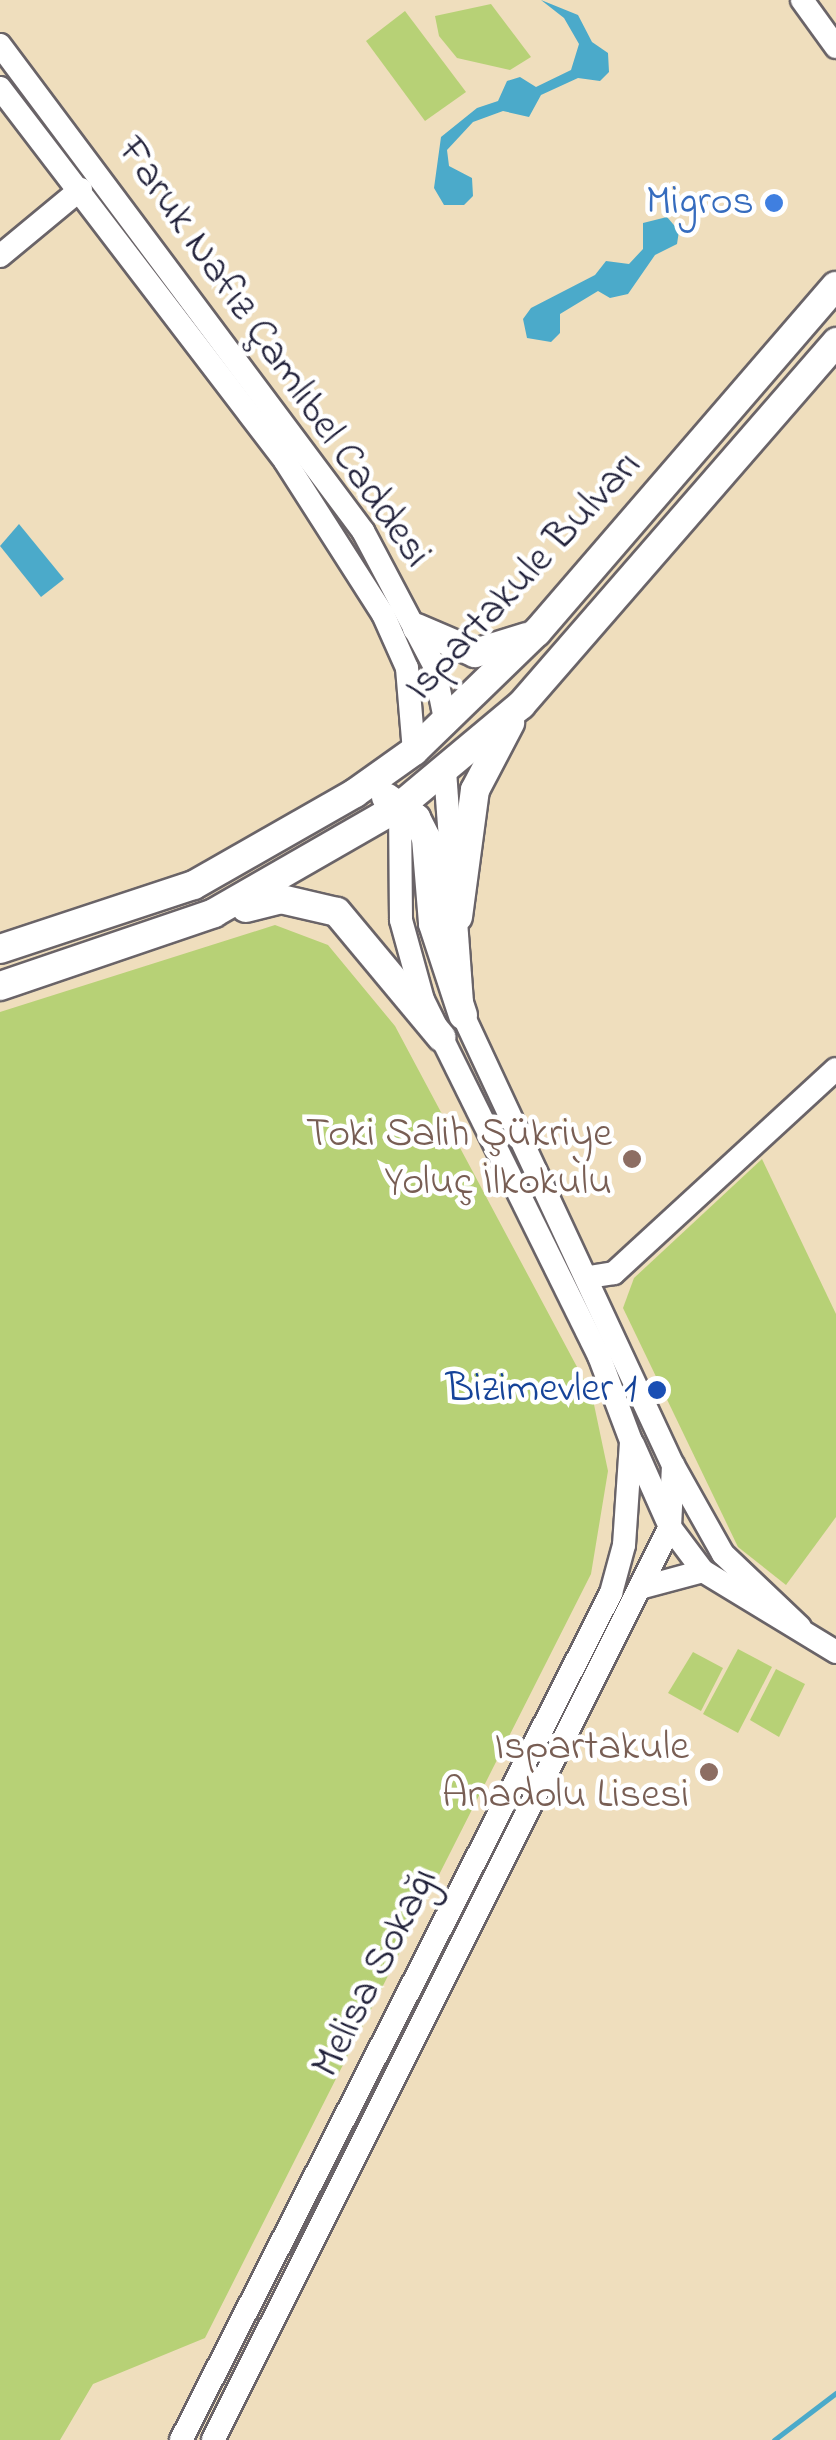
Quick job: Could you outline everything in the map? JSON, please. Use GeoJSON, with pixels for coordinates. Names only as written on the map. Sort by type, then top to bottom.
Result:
{"type":"FeatureCollection","features":[{"type":"Feature","properties":{"kind":"main road","name":"Ispartakule Bulvarı"},"geometry":{"type":"LineString","coordinates":[[0,949],[194,885],[355,794],[414,751],[537,632],[836,286]]}},
{"type":"Feature","properties":{"kind":"main road","name":"Ispartakule Bulvarı"},"geometry":{"type":"LineString","coordinates":[[0,986],[196,920],[400,806],[445,772],[521,704],[836,342]]}},
{"type":"Feature","properties":{"kind":"main road"},"geometry":{"type":"LineString","coordinates":[[418,628],[475,653],[537,632]]}},
{"type":"Feature","properties":{"kind":"main road"},"geometry":{"type":"LineString","coordinates":[[458,917],[475,790],[521,704]]}},
{"type":"Feature","properties":{"kind":"main road"},"geometry":{"type":"LineString","coordinates":[[445,772],[446,724]]}},
{"type":"Feature","properties":{"kind":"main road"},"geometry":{"type":"LineString","coordinates":[[400,806],[414,751]]}},
{"type":"Feature","properties":{"kind":"main road"},"geometry":{"type":"LineString","coordinates":[[355,794],[400,806],[426,838],[433,924],[463,1015]]}},
{"type":"Feature","properties":{"kind":"main road"},"geometry":{"type":"LineString","coordinates":[[196,920],[280,899],[324,906],[364,937],[441,1038]]}},
{"type":"Feature","properties":{"kind":"street"},"geometry":{"type":"LineString","coordinates":[[802,0],[836,47]]}},
{"type":"Feature","properties":{"kind":"street","name":"Faruk Nafız Çamlıbel Caddesi"},"geometry":{"type":"LineString","coordinates":[[0,45],[88,156],[363,532],[418,628],[434,665],[446,724]]}},
{"type":"Feature","properties":{"kind":"street","name":"Faruk Nafız Çamlıbel Caddesi"},"geometry":{"type":"LineString","coordinates":[[0,88],[81,189],[285,461],[383,614],[407,668],[414,751]]}},
{"type":"Feature","properties":{"kind":"street"},"geometry":{"type":"LineString","coordinates":[[0,256],[81,189],[88,156]]}},
{"type":"Feature","properties":{"kind":"street"},"geometry":{"type":"LineString","coordinates":[[81,189],[114,191]]}},
{"type":"Feature","properties":{"kind":"street"},"geometry":{"type":"LineString","coordinates":[[445,772],[463,1015],[567,1246],[589,1277],[673,1465],[723,1554],[800,1627]]}},
{"type":"Feature","properties":{"kind":"street","name":"Melisa Sokağı"},"geometry":{"type":"LineString","coordinates":[[181,2440],[611,1594],[624,1544],[632,1440],[598,1356],[441,1038],[401,920],[400,806]]}},
{"type":"Feature","properties":{"kind":"street"},"geometry":{"type":"LineString","coordinates":[[589,1277],[614,1273],[836,1069]]}},
{"type":"Feature","properties":{"kind":"street"},"geometry":{"type":"LineString","coordinates":[[632,1440],[670,1526],[704,1571],[836,1652]]}},
{"type":"Feature","properties":{"kind":"street"},"geometry":{"type":"LineString","coordinates":[[670,1526],[673,1465]]}},
{"type":"Feature","properties":{"kind":"street","name":"Melisa Sokağı"},"geometry":{"type":"LineString","coordinates":[[213,2440],[670,1526]]}},
{"type":"Feature","properties":{"kind":"street"},"geometry":{"type":"LineString","coordinates":[[640,1588],[704,1571]]}},
{"type":"Feature","properties":{"kind":"green space"},"geometry":{"type":"Polygon","coordinates":[[[491,4],[531,57],[510,70],[457,58],[439,36],[435,16],[491,4]]]}},
{"type":"Feature","properties":{"kind":"green space"},"geometry":{"type":"Polygon","coordinates":[[[405,11],[466,92],[425,121],[366,41],[405,11]]]}},
{"type":"Feature","properties":{"kind":"green space"},"geometry":{"type":"Polygon","coordinates":[[[275,925],[328,945],[395,1026],[592,1395],[608,1471],[591,1574],[205,2338],[93,2384],[60,2440],[0,2440],[0,1012],[275,925]]]}},
{"type":"Feature","properties":{"kind":"green space"},"geometry":{"type":"Polygon","coordinates":[[[762,1159],[836,1314],[836,1517],[786,1585],[738,1547],[623,1308],[634,1278],[762,1159]]]}},
{"type":"Feature","properties":{"kind":"green space"},"geometry":{"type":"Polygon","coordinates":[[[738,1649],[772,1667],[738,1733],[703,1714],[738,1649]]]}},
{"type":"Feature","properties":{"kind":"green space"},"geometry":{"type":"Polygon","coordinates":[[[693,1652],[723,1668],[701,1711],[668,1693],[693,1652]]]}},
{"type":"Feature","properties":{"kind":"green space"},"geometry":{"type":"Polygon","coordinates":[[[776,1669],[805,1684],[779,1737],[750,1720],[776,1669]]]}},
{"type":"Feature","properties":{"kind":"water"},"geometry":{"type":"Polygon","coordinates":[[[541,0],[578,15],[592,42],[608,53],[609,72],[600,81],[578,78],[541,95],[529,117],[503,111],[473,122],[447,150],[449,166],[472,178],[473,196],[464,205],[444,205],[434,188],[441,137],[477,108],[498,101],[507,81],[520,77],[536,87],[571,70],[579,44],[564,18],[541,0]]]}},
{"type":"Feature","properties":{"kind":"water"},"geometry":{"type":"Polygon","coordinates":[[[667,217],[679,231],[677,244],[655,255],[628,294],[610,298],[598,291],[560,314],[560,333],[551,342],[527,338],[523,319],[531,308],[595,275],[606,261],[629,264],[643,249],[643,223],[667,217]]]}},
{"type":"Feature","properties":{"kind":"water"},"geometry":{"type":"Polygon","coordinates":[[[19,524],[64,579],[41,597],[0,546],[19,524]]]}},
{"type":"Feature","properties":{"kind":"waterway"},"geometry":{"type":"LineString","coordinates":[[774,2440],[836,2393]]}},
{"type":"Feature","properties":{"kind":"place","name":"Migros"},"geometry":{"type":"Point","coordinates":[774,203]}},
{"type":"Feature","properties":{"kind":"place","name":"Toki Salih Şükriye Yoluç İlkokulu"},"geometry":{"type":"Point","coordinates":[632,1159]}},
{"type":"Feature","properties":{"kind":"place","name":"Bizimevler 1"},"geometry":{"type":"Point","coordinates":[657,1390]}},
{"type":"Feature","properties":{"kind":"place","name":"Ispartakule Anadolu Lisesi"},"geometry":{"type":"Point","coordinates":[709,1772]}}]}
